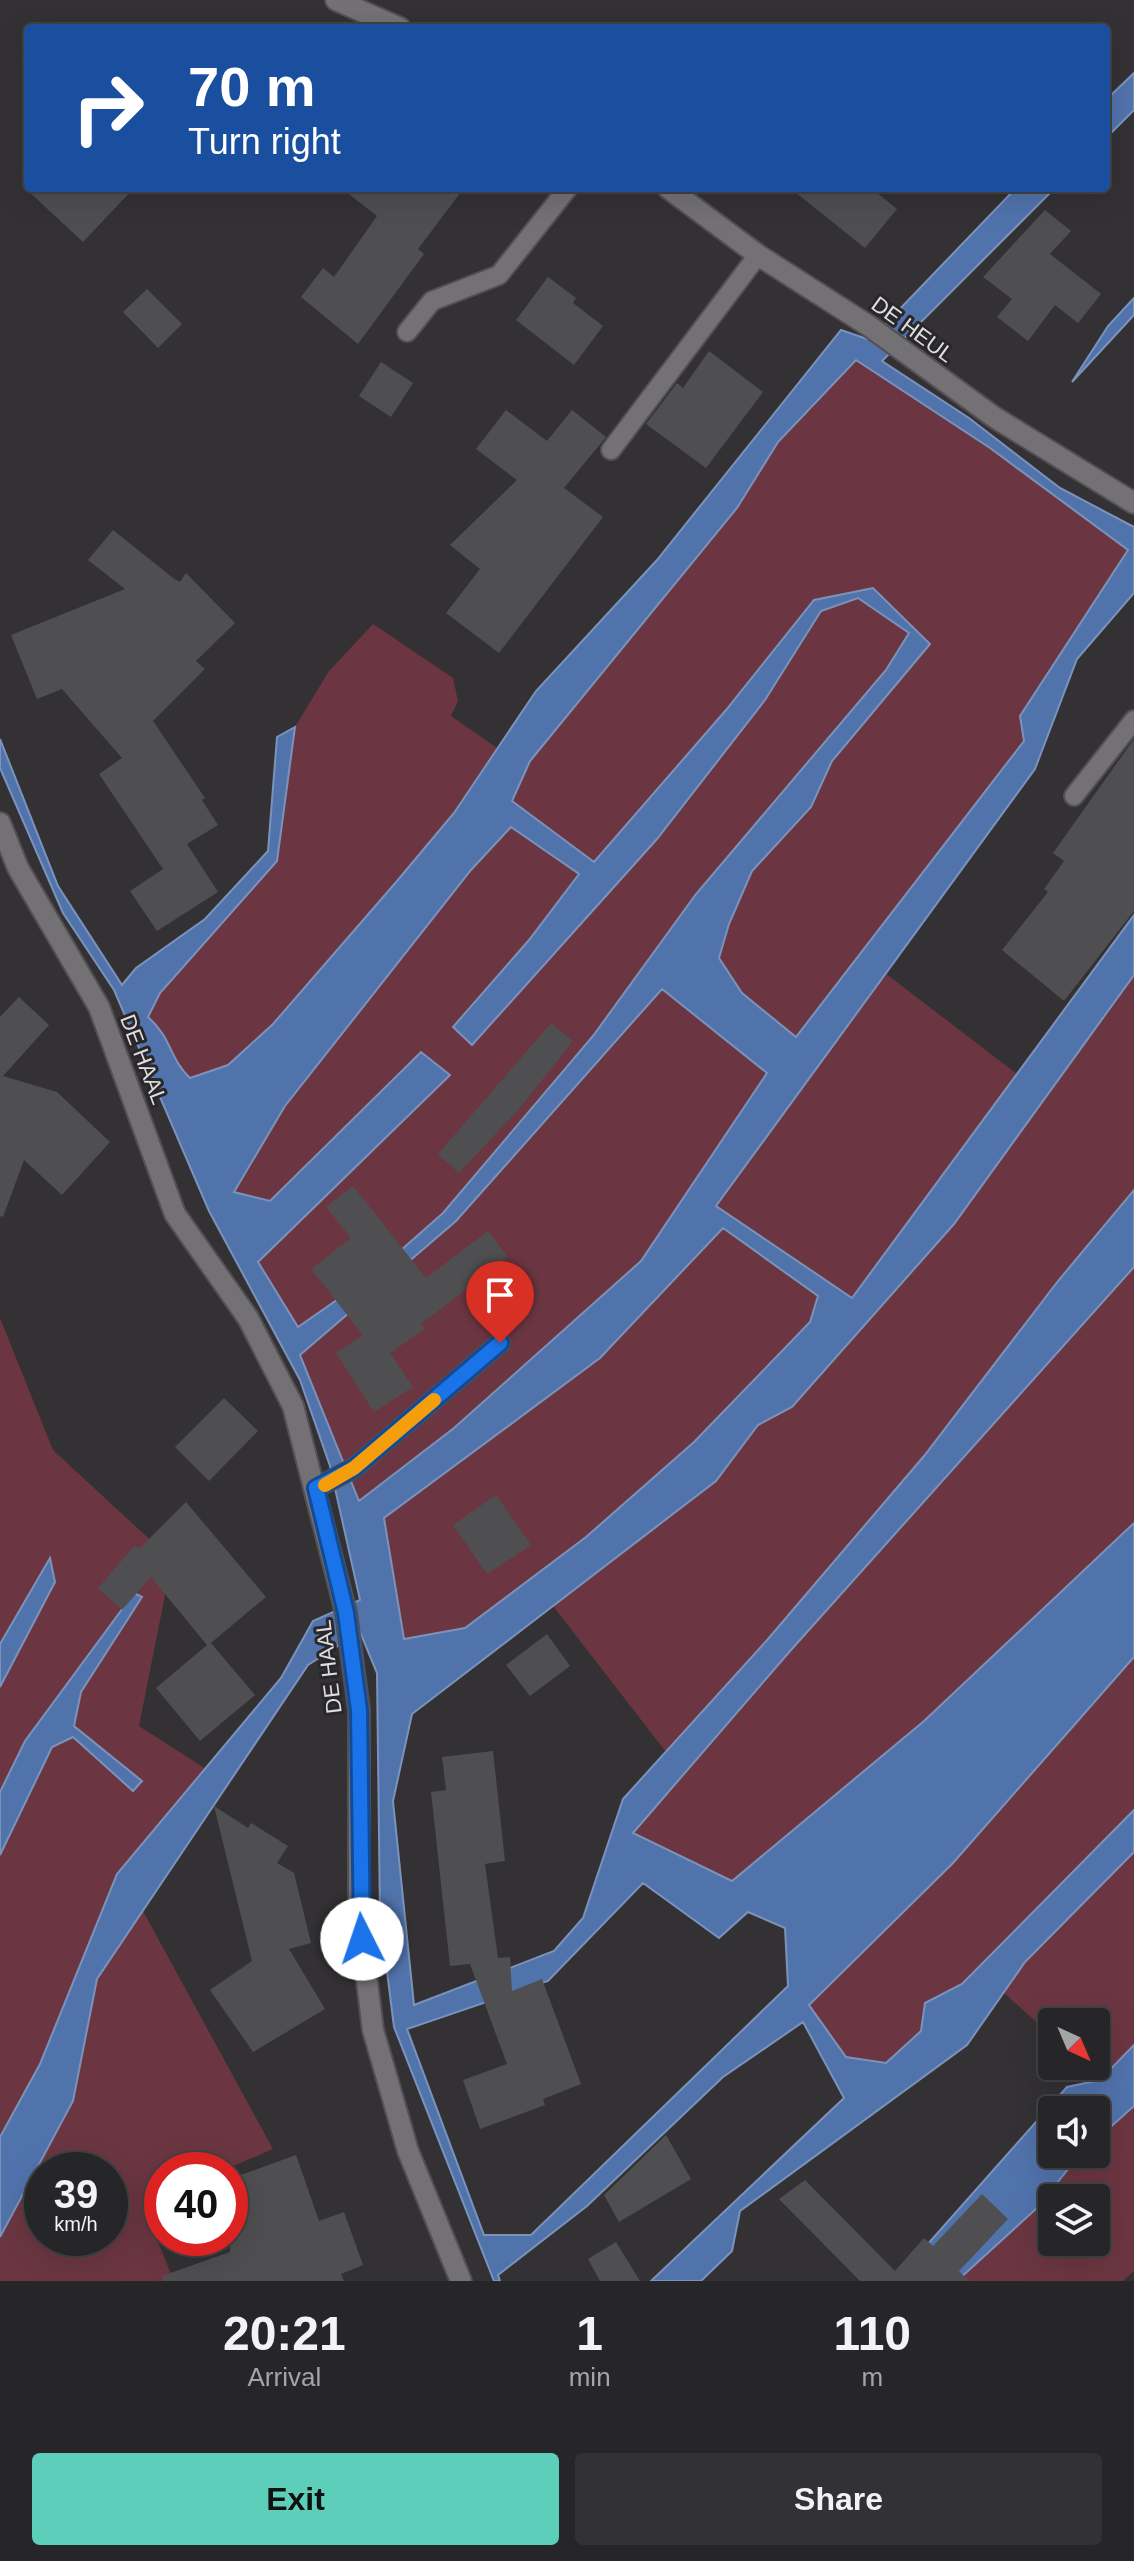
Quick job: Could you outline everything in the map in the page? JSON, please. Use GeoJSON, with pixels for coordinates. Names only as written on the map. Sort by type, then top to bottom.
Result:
{"type":"FeatureCollection","features":[{"type":"Feature","properties":{"kind":"street"},"geometry":{"type":"LineString","coordinates":[[336,0],[391,24]]}},
{"type":"Feature","properties":{"kind":"street","name":"DE HEUL"},"geometry":{"type":"LineString","coordinates":[[673,192],[758,255],[869,326],[994,417],[1134,503]]}},
{"type":"Feature","properties":{"kind":"street","name":"DE HAAL"},"geometry":{"type":"LineString","coordinates":[[0,823],[18,868],[99,1007],[175,1214],[248,1318],[293,1406],[321,1486],[346,1613],[359,1710],[359,1917],[373,2030],[408,2151],[461,2281]]}},
{"type":"Feature","properties":{"kind":"lane"},"geometry":{"type":"LineString","coordinates":[[407,332],[432,301],[499,275],[565,192]]}},
{"type":"Feature","properties":{"kind":"lane"},"geometry":{"type":"LineString","coordinates":[[611,450],[758,255]]}},
{"type":"Feature","properties":{"kind":"lane"},"geometry":{"type":"LineString","coordinates":[[1074,796],[1134,720]]}},
{"type":"Feature","properties":{"kind":"lane"},"geometry":{"type":"LineString","coordinates":[[321,1486],[354,1468],[500,1343]]}},
{"type":"Feature","properties":{"kind":"shaded area"},"geometry":{"type":"Polygon","coordinates":[[[856,360],[990,448],[1129,550],[1020,716],[1024,741],[796,1037],[742,993],[719,958],[729,924],[752,871],[810,807],[832,761],[929,644],[873,588],[814,600],[726,710],[594,862],[512,802],[530,761],[737,508],[778,442],[856,360]]]}},
{"type":"Feature","properties":{"kind":"shaded area"},"geometry":{"type":"Polygon","coordinates":[[[858,598],[909,634],[886,670],[696,894],[593,1036],[443,1213],[374,1274],[298,1327],[258,1262],[449,1075],[421,1052],[270,1201],[234,1192],[285,1106],[471,870],[511,827],[579,874],[529,940],[453,1026],[472,1045],[765,700],[821,611],[858,598]]]}},
{"type":"Feature","properties":{"kind":"shaded area"},"geometry":{"type":"Polygon","coordinates":[[[373,624],[453,678],[458,701],[451,716],[497,748],[454,813],[273,1024],[228,1065],[190,1078],[178,1063],[163,1033],[148,1017],[160,993],[277,861],[295,727],[329,671],[373,624]]]}},
{"type":"Feature","properties":{"kind":"shaded area"},"geometry":{"type":"Polygon","coordinates":[[[885,973],[1017,1074],[852,1298],[716,1206],[885,973]]]}},
{"type":"Feature","properties":{"kind":"shaded area"},"geometry":{"type":"Polygon","coordinates":[[[1134,975],[1134,1190],[893,1494],[666,1752],[553,1606],[716,1481],[758,1425],[792,1406],[954,1224],[1134,975]]]}},
{"type":"Feature","properties":{"kind":"shaded area"},"geometry":{"type":"Polygon","coordinates":[[[662,988],[768,1073],[641,1261],[454,1428],[359,1502],[300,1355],[456,1221],[662,988]]]}},
{"type":"Feature","properties":{"kind":"shaded area"},"geometry":{"type":"Polygon","coordinates":[[[722,1228],[819,1296],[810,1322],[694,1442],[586,1537],[465,1628],[404,1640],[384,1518],[600,1358],[722,1228]]]}},
{"type":"Feature","properties":{"kind":"shaded area"},"geometry":{"type":"Polygon","coordinates":[[[1134,1267],[1134,1523],[924,1721],[732,1881],[632,1833],[791,1650],[1134,1267]]]}},
{"type":"Feature","properties":{"kind":"shaded area"},"geometry":{"type":"Polygon","coordinates":[[[0,1318],[53,1450],[172,1560],[139,1726],[206,1769],[117,1874],[40,2064],[0,2137],[0,1855],[52,1747],[73,1737],[132,1791],[142,1781],[74,1727],[81,1692],[142,1597],[133,1593],[25,1741],[0,1792],[0,1687],[55,1582],[50,1559],[0,1644],[0,1318]]]}},
{"type":"Feature","properties":{"kind":"shaded area"},"geometry":{"type":"Polygon","coordinates":[[[1134,1657],[1134,1810],[962,1984],[925,2003],[921,2031],[886,2063],[846,2057],[809,2005],[953,1863],[1134,1657]]]}},
{"type":"Feature","properties":{"kind":"shaded area"},"geometry":{"type":"Polygon","coordinates":[[[1134,1852],[1134,2045],[1110,2070],[1110,2008],[1038,2008],[1038,2023],[1004,1993],[1025,1962],[1134,1852]]]}},
{"type":"Feature","properties":{"kind":"shaded area"},"geometry":{"type":"Polygon","coordinates":[[[143,1911],[273,2149],[248,2160],[248,2152],[144,2152],[144,2256],[164,2256],[174,2281],[0,2281],[0,2237],[24,2192],[24,2256],[128,2256],[128,2152],[46,2152],[73,2101],[97,1979],[143,1911]]]}},
{"type":"Feature","properties":{"kind":"shaded area"},"geometry":{"type":"Polygon","coordinates":[[[1134,2106],[1134,2271],[1123,2281],[957,2281],[1038,2207],[1038,2256],[1110,2256],[1110,2184],[1056,2184],[1068,2168],[1110,2168],[1110,2127],[1134,2106]]]}},
{"type":"Feature","properties":{"kind":"water"},"geometry":{"type":"Polygon","coordinates":[[[1134,73],[1134,110],[1110,134],[1110,96],[1134,73]]]}},
{"type":"Feature","properties":{"kind":"water"},"geometry":{"type":"Polygon","coordinates":[[[1012,192],[1051,192],[882,361],[969,418],[1060,488],[1134,527],[1134,593],[1077,659],[1035,769],[716,1206],[852,1298],[1134,915],[1134,975],[954,1224],[792,1407],[758,1425],[716,1481],[412,1714],[393,1801],[414,2005],[554,1951],[583,1918],[623,1799],[768,1639],[924,1456],[1058,1281],[1134,1190],[1134,1267],[791,1650],[633,1833],[732,1881],[924,1721],[1134,1523],[1134,1657],[953,1863],[809,2005],[846,2057],[886,2063],[921,2031],[925,2003],[962,1984],[1134,1810],[1134,1852],[1025,1962],[967,2045],[740,2211],[732,2251],[701,2281],[651,2281],[844,2098],[803,2022],[723,2077],[587,2206],[498,2275],[500,2281],[494,2281],[394,2027],[380,1916],[377,1673],[360,1632],[308,1665],[97,1979],[73,2101],[46,2152],[24,2152],[24,2192],[0,2237],[0,2137],[40,2064],[117,1874],[281,1678],[313,1621],[360,1600],[330,1466],[300,1380],[209,1211],[114,990],[63,913],[0,768],[0,739],[58,886],[122,985],[136,968],[205,919],[268,851],[277,737],[295,727],[277,861],[160,993],[148,1017],[162,1033],[190,1078],[228,1065],[273,1024],[454,813],[536,691],[657,560],[841,330],[870,340],[1012,192]],[[856,360],[778,442],[737,508],[530,761],[512,801],[594,862],[726,710],[814,600],[873,588],[930,644],[832,761],[811,807],[752,871],[729,924],[719,958],[742,993],[796,1037],[1024,741],[1020,716],[1128,550],[990,448],[856,360]],[[858,598],[821,611],[765,700],[657,839],[472,1045],[453,1027],[529,940],[579,874],[511,827],[471,870],[285,1106],[234,1192],[270,1201],[421,1052],[450,1075],[258,1262],[298,1327],[374,1274],[443,1213],[593,1036],[696,894],[886,670],[909,633],[858,598]],[[662,989],[456,1221],[300,1355],[359,1501],[454,1428],[641,1261],[767,1073],[662,989]],[[723,1228],[600,1358],[384,1518],[404,1639],[465,1628],[586,1537],[694,1442],[810,1322],[818,1296],[723,1228]],[[643,1883],[548,1981],[407,2029],[484,2235],[531,2235],[788,1986],[785,1928],[748,1912],[719,1938],[643,1883]]]}},
{"type":"Feature","properties":{"kind":"water"},"geometry":{"type":"Polygon","coordinates":[[[1134,298],[1134,315],[1072,382],[1108,326],[1134,298]]]}},
{"type":"Feature","properties":{"kind":"water"},"geometry":{"type":"Polygon","coordinates":[[[50,1558],[55,1582],[0,1687],[0,1644],[50,1558]]]}},
{"type":"Feature","properties":{"kind":"water"},"geometry":{"type":"Polygon","coordinates":[[[134,1593],[142,1597],[81,1692],[74,1726],[142,1781],[133,1791],[73,1737],[52,1747],[0,1855],[0,1792],[25,1741],[134,1593]]]}},
{"type":"Feature","properties":{"kind":"water"},"geometry":{"type":"Polygon","coordinates":[[[1134,2045],[1134,2106],[1110,2127],[1110,2096],[1059,2096],[1067,2087],[1110,2080],[1110,2070],[1134,2045]]]}},
{"type":"Feature","properties":{"kind":"water"},"geometry":{"type":"Polygon","coordinates":[[[1038,2120],[1038,2168],[1069,2168],[1056,2184],[1038,2184],[1037,2208],[957,2281],[895,2281],[1038,2120]]]}},
{"type":"Feature","properties":{"kind":"building"},"geometry":{"type":"Polygon","coordinates":[[[29,192],[130,192],[83,242],[29,192]]]}},
{"type":"Feature","properties":{"kind":"building"},"geometry":{"type":"Polygon","coordinates":[[[346,192],[461,192],[418,249],[424,254],[358,344],[301,297],[323,268],[334,277],[377,216],[346,192]]]}},
{"type":"Feature","properties":{"kind":"building"},"geometry":{"type":"Polygon","coordinates":[[[795,192],[876,192],[897,209],[865,248],[795,192]]]}},
{"type":"Feature","properties":{"kind":"building"},"geometry":{"type":"Polygon","coordinates":[[[1045,210],[1071,231],[1050,254],[1101,294],[1078,323],[1055,305],[1028,341],[997,317],[1012,299],[983,277],[1045,210]]]}},
{"type":"Feature","properties":{"kind":"building"},"geometry":{"type":"Polygon","coordinates":[[[548,277],[576,298],[573,303],[603,326],[574,365],[516,320],[548,277]]]}},
{"type":"Feature","properties":{"kind":"building"},"geometry":{"type":"Polygon","coordinates":[[[147,289],[182,324],[158,348],[123,312],[147,289]]]}},
{"type":"Feature","properties":{"kind":"building"},"geometry":{"type":"Polygon","coordinates":[[[709,351],[763,392],[706,468],[646,424],[677,383],[683,388],[709,351]]]}},
{"type":"Feature","properties":{"kind":"building"},"geometry":{"type":"Polygon","coordinates":[[[381,362],[413,383],[391,417],[359,396],[381,362]]]}},
{"type":"Feature","properties":{"kind":"building"},"geometry":{"type":"Polygon","coordinates":[[[506,410],[547,441],[572,410],[606,437],[564,488],[603,517],[499,653],[446,613],[480,569],[450,545],[517,480],[476,449],[506,410]]]}},
{"type":"Feature","properties":{"kind":"building"},"geometry":{"type":"Polygon","coordinates":[[[113,530],[173,578],[180,582],[186,573],[235,623],[196,661],[205,669],[153,721],[205,798],[202,800],[218,825],[187,844],[218,892],[157,931],[130,891],[163,869],[99,774],[122,758],[62,689],[37,699],[11,635],[125,589],[88,560],[113,530]]]}},
{"type":"Feature","properties":{"kind":"building"},"geometry":{"type":"Polygon","coordinates":[[[1134,739],[1134,911],[1064,1001],[1002,950],[1048,892],[1044,889],[1064,861],[1053,853],[1134,739]]]}},
{"type":"Feature","properties":{"kind":"building"},"geometry":{"type":"Polygon","coordinates":[[[19,997],[49,1025],[3,1076],[57,1092],[110,1142],[62,1195],[24,1160],[3,1217],[0,1216],[0,1017],[19,997]]]}},
{"type":"Feature","properties":{"kind":"building"},"geometry":{"type":"Polygon","coordinates":[[[551,1023],[573,1041],[518,1110],[459,1173],[438,1154],[551,1023]]]}},
{"type":"Feature","properties":{"kind":"building"},"geometry":{"type":"Polygon","coordinates":[[[353,1186],[426,1278],[488,1231],[508,1257],[421,1324],[425,1329],[390,1353],[413,1387],[374,1412],[336,1353],[363,1335],[311,1269],[351,1238],[326,1207],[353,1186]]]}},
{"type":"Feature","properties":{"kind":"building"},"geometry":{"type":"Polygon","coordinates":[[[224,1398],[258,1431],[209,1481],[175,1447],[224,1398]]]}},
{"type":"Feature","properties":{"kind":"building"},"geometry":{"type":"Polygon","coordinates":[[[496,1495],[531,1545],[487,1574],[453,1525],[496,1495]]]}},
{"type":"Feature","properties":{"kind":"building"},"geometry":{"type":"Polygon","coordinates":[[[186,1502],[266,1597],[211,1643],[255,1695],[200,1741],[156,1688],[207,1645],[151,1577],[122,1610],[98,1588],[135,1545],[139,1549],[186,1502]]]}},
{"type":"Feature","properties":{"kind":"building"},"geometry":{"type":"Polygon","coordinates":[[[547,1634],[570,1666],[530,1696],[506,1665],[547,1634]]]}},
{"type":"Feature","properties":{"kind":"building"},"geometry":{"type":"Polygon","coordinates":[[[493,1751],[505,1861],[485,1864],[498,1958],[510,1957],[512,1991],[542,1979],[581,2084],[543,2099],[545,2105],[480,2129],[463,2080],[507,2064],[470,1964],[450,1966],[431,1792],[446,1790],[442,1757],[493,1751]]]}},
{"type":"Feature","properties":{"kind":"building"},"geometry":{"type":"Polygon","coordinates":[[[214,1806],[248,1828],[251,1823],[288,1846],[277,1863],[294,1873],[311,1943],[289,1949],[325,2009],[253,2052],[210,1990],[252,1961],[214,1806]]]}},
{"type":"Feature","properties":{"kind":"building"},"geometry":{"type":"Polygon","coordinates":[[[666,2135],[691,2179],[619,2222],[604,2195],[666,2135]]]}},
{"type":"Feature","properties":{"kind":"building"},"geometry":{"type":"Polygon","coordinates":[[[296,2155],[319,2221],[344,2212],[363,2265],[341,2274],[344,2281],[163,2281],[162,2276],[219,2256],[248,2256],[248,2172],[296,2155]]]}},
{"type":"Feature","properties":{"kind":"building"},"geometry":{"type":"Polygon","coordinates":[[[805,2180],[895,2271],[924,2238],[933,2246],[982,2194],[1008,2219],[959,2271],[969,2281],[860,2281],[779,2199],[805,2180]]]}},
{"type":"Feature","properties":{"kind":"building"},"geometry":{"type":"Polygon","coordinates":[[[616,2242],[640,2281],[600,2281],[588,2259],[616,2242]]]}},
{"type":"Feature","properties":{"kind":"slow traffic"},"geometry":{"type":"LineString","coordinates":[[325,1485],[354,1468],[434,1400]]}},
{"type":"Feature","properties":{"kind":"route"},"geometry":{"type":"LineString","coordinates":[[362,1939],[359,1917],[359,1710],[346,1613],[316,1488],[354,1468],[500,1343]]}}]}
